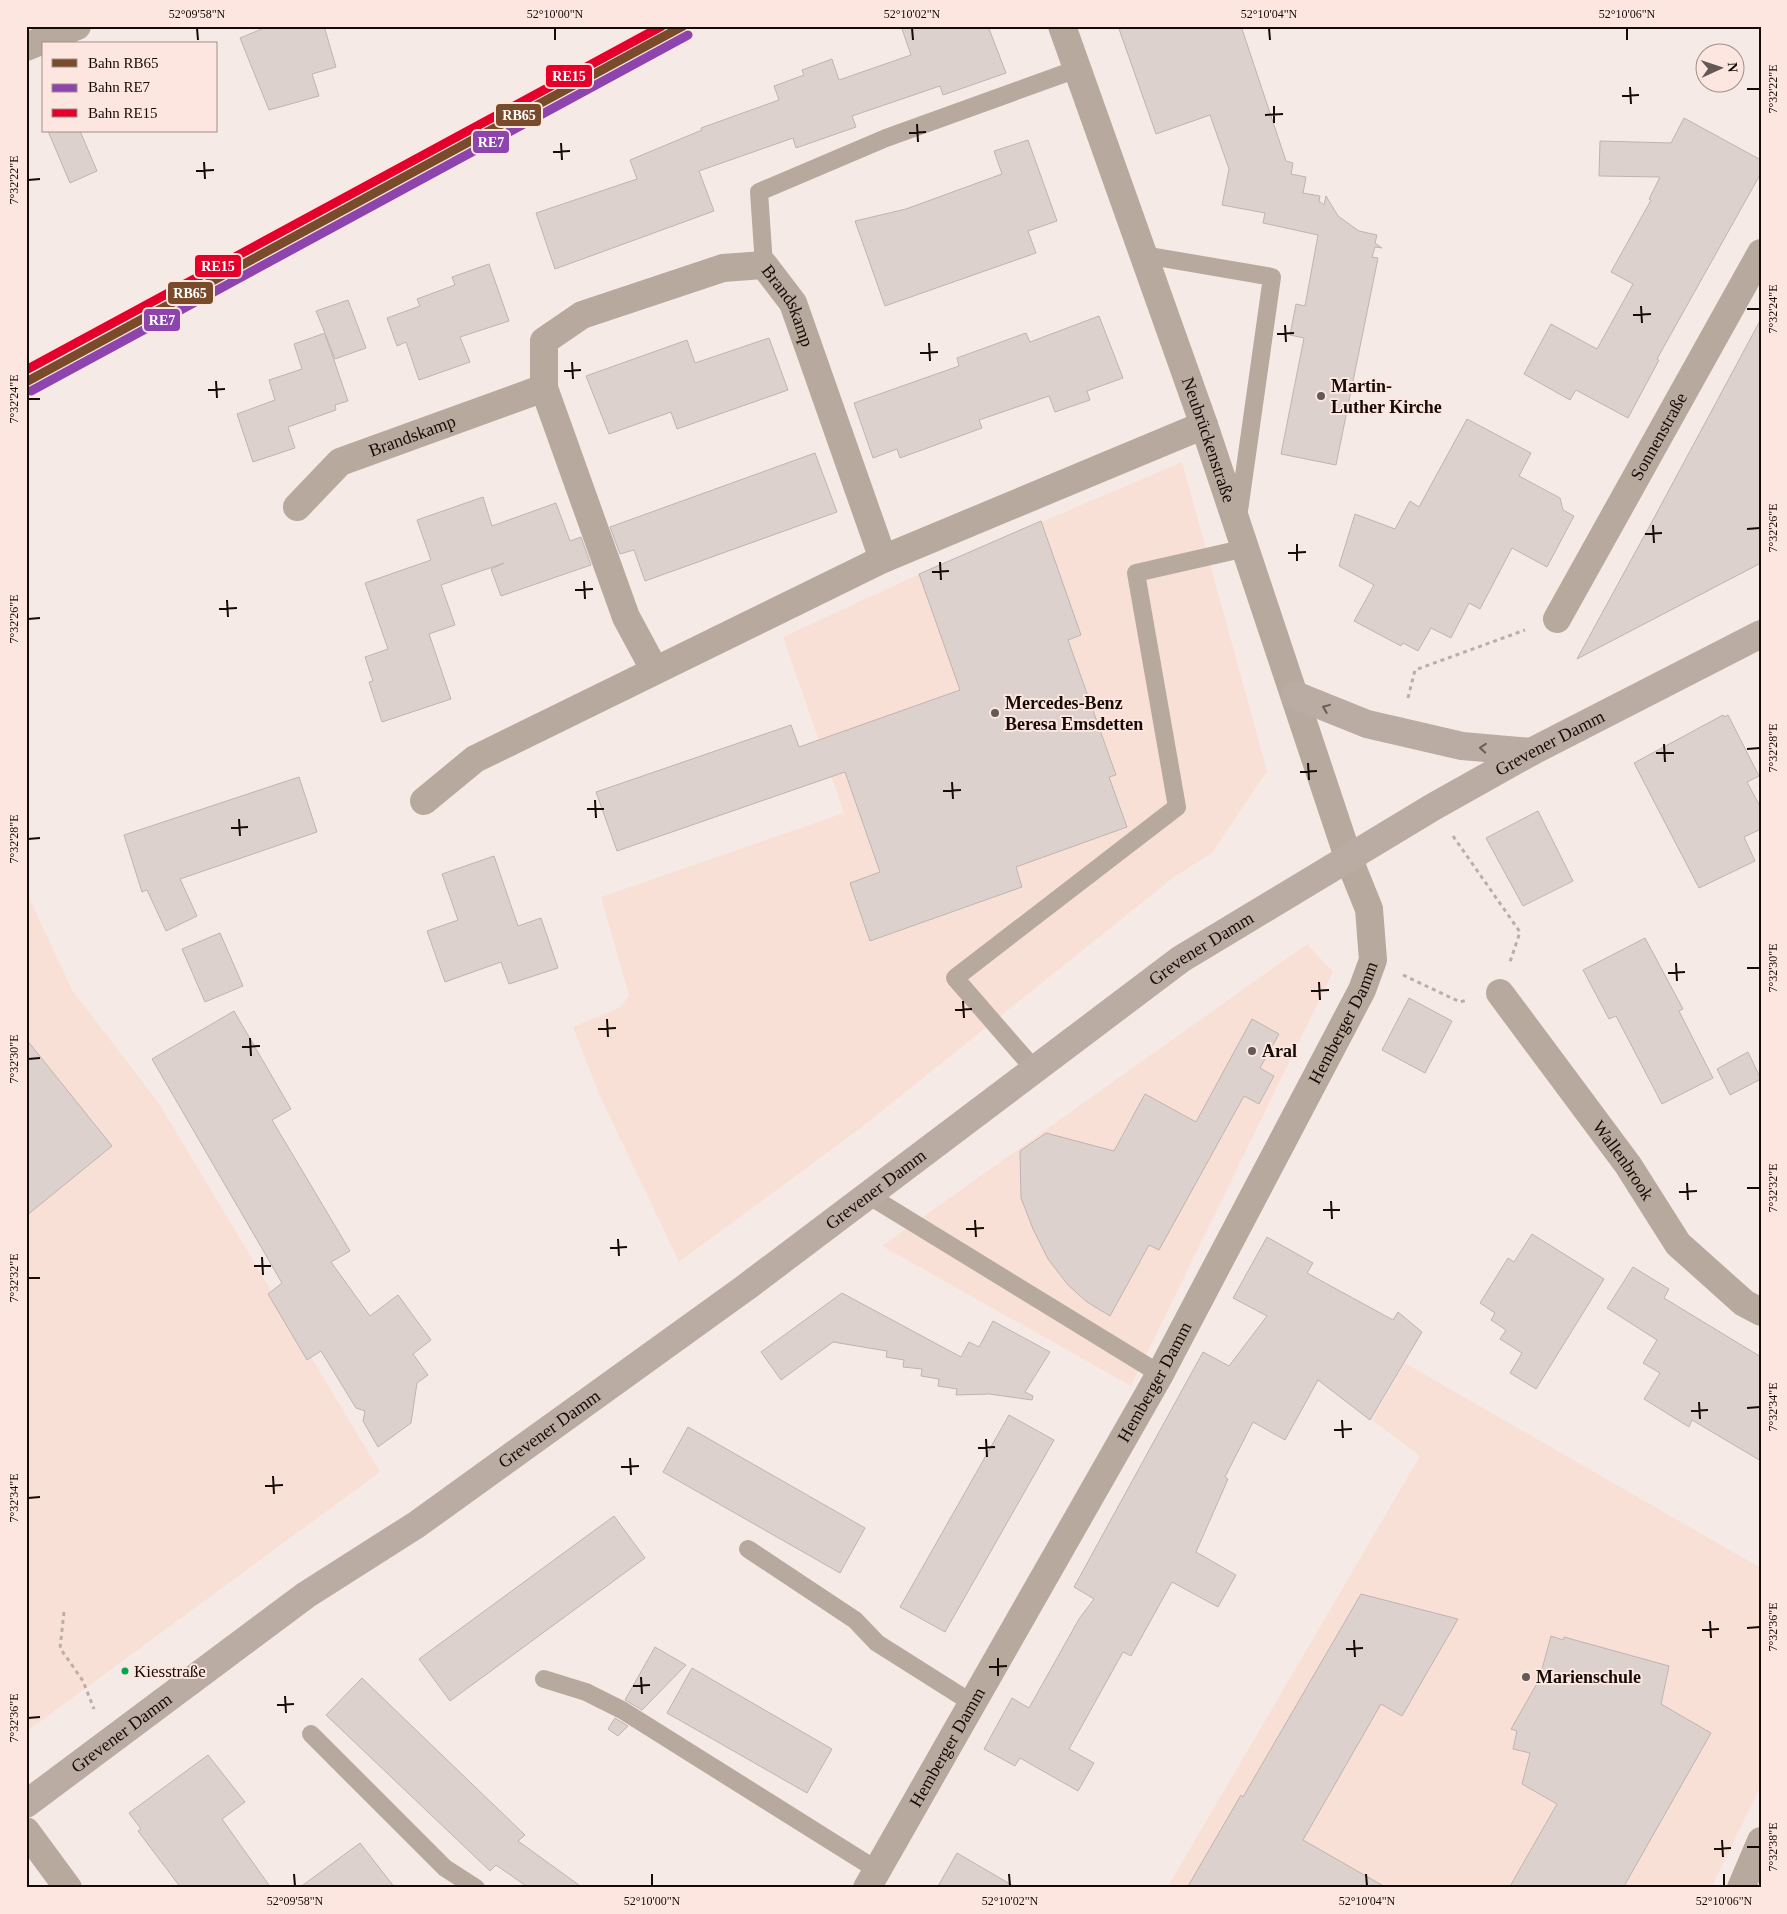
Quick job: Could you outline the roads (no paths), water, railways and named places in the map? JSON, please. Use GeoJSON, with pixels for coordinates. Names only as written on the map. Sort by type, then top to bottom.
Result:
{"type":"FeatureCollection","features":[{"type":"Feature","properties":{"kind":"main road","name":"Grevener Damm"},"geometry":{"type":"LineString","coordinates":[[26,1804],[306,1595],[416,1525],[737,1294],[1181,960],[1348,857],[1531,752],[1761,634]]}},
{"type":"Feature","properties":{"kind":"main road"},"geometry":{"type":"LineString","coordinates":[[1295,695],[1366,724],[1462,746],[1531,752]]}},
{"type":"Feature","properties":{"kind":"street"},"geometry":{"type":"LineString","coordinates":[[26,47],[77,26]]}},
{"type":"Feature","properties":{"kind":"street","name":"Neubrückenstraße"},"geometry":{"type":"LineString","coordinates":[[1062,26],[1204,425],[1348,857]]}},
{"type":"Feature","properties":{"kind":"street","name":"Sonnenstraße"},"geometry":{"type":"LineString","coordinates":[[1557,619],[1761,253]]}},
{"type":"Feature","properties":{"kind":"street","name":"Brandskamp"},"geometry":{"type":"LineString","coordinates":[[654,670],[626,617],[544,388],[544,341],[582,315],[723,268],[764,265],[793,303],[882,559]]}},
{"type":"Feature","properties":{"kind":"street","name":"Brandskamp"},"geometry":{"type":"LineString","coordinates":[[297,507],[340,462],[544,388]]}},
{"type":"Feature","properties":{"kind":"street"},"geometry":{"type":"LineString","coordinates":[[424,801],[475,759],[882,559],[1204,425]]}},
{"type":"Feature","properties":{"kind":"street","name":"Hemberger Damm"},"geometry":{"type":"LineString","coordinates":[[872,1879],[1160,1374],[1362,990],[1372,960],[1368,908],[1348,857]]}},
{"type":"Feature","properties":{"kind":"street","name":"Wallenbrook"},"geometry":{"type":"LineString","coordinates":[[1500,993],[1628,1165],[1678,1244],[1755,1303]]}},
{"type":"Feature","properties":{"kind":"street"},"geometry":{"type":"LineString","coordinates":[[26,1831],[68,1888]]}},
{"type":"Feature","properties":{"kind":"street"},"geometry":{"type":"LineString","coordinates":[[1741,1888],[1761,1841]]}},
{"type":"Feature","properties":{"kind":"lane"},"geometry":{"type":"LineString","coordinates":[[764,265],[759,192],[886,138],[1078,69]]}},
{"type":"Feature","properties":{"kind":"lane"},"geometry":{"type":"LineString","coordinates":[[1035,1070],[955,978],[1177,807],[1136,573],[1242,536],[1272,277],[1144,255]]}},
{"type":"Feature","properties":{"kind":"lane"},"geometry":{"type":"LineString","coordinates":[[868,1195],[1160,1374]]}},
{"type":"Feature","properties":{"kind":"lane"},"geometry":{"type":"LineString","coordinates":[[748,1549],[854,1620],[877,1644],[972,1703]]}},
{"type":"Feature","properties":{"kind":"lane"},"geometry":{"type":"LineString","coordinates":[[544,1679],[586,1692],[622,1710],[872,1879]]}},
{"type":"Feature","properties":{"kind":"lane"},"geometry":{"type":"LineString","coordinates":[[310,1734],[445,1868],[476,1888]]}},
{"type":"Feature","properties":{"kind":"rail line","name":"RE15"},"geometry":{"type":"LineString","coordinates":[[26,370],[662,26]]}},
{"type":"Feature","properties":{"kind":"rail line","name":"RB65"},"geometry":{"type":"LineString","coordinates":[[26,382],[683,26]]}},
{"type":"Feature","properties":{"kind":"rail line","name":"RE7"},"geometry":{"type":"LineString","coordinates":[[31,391],[688,35]]}},
{"type":"Feature","properties":{"kind":"place","name":"Martin- Luther Kirche"},"geometry":{"type":"Point","coordinates":[1321,396]}},
{"type":"Feature","properties":{"kind":"place","name":"Mercedes-Benz Beresa Emsdetten"},"geometry":{"type":"Point","coordinates":[995,713]}},
{"type":"Feature","properties":{"kind":"place","name":"Aral"},"geometry":{"type":"Point","coordinates":[1252,1051]}},
{"type":"Feature","properties":{"kind":"place","name":"Kiesstraße"},"geometry":{"type":"Point","coordinates":[125,1671]}},
{"type":"Feature","properties":{"kind":"place","name":"Marienschule"},"geometry":{"type":"Point","coordinates":[1526,1677]}}]}
